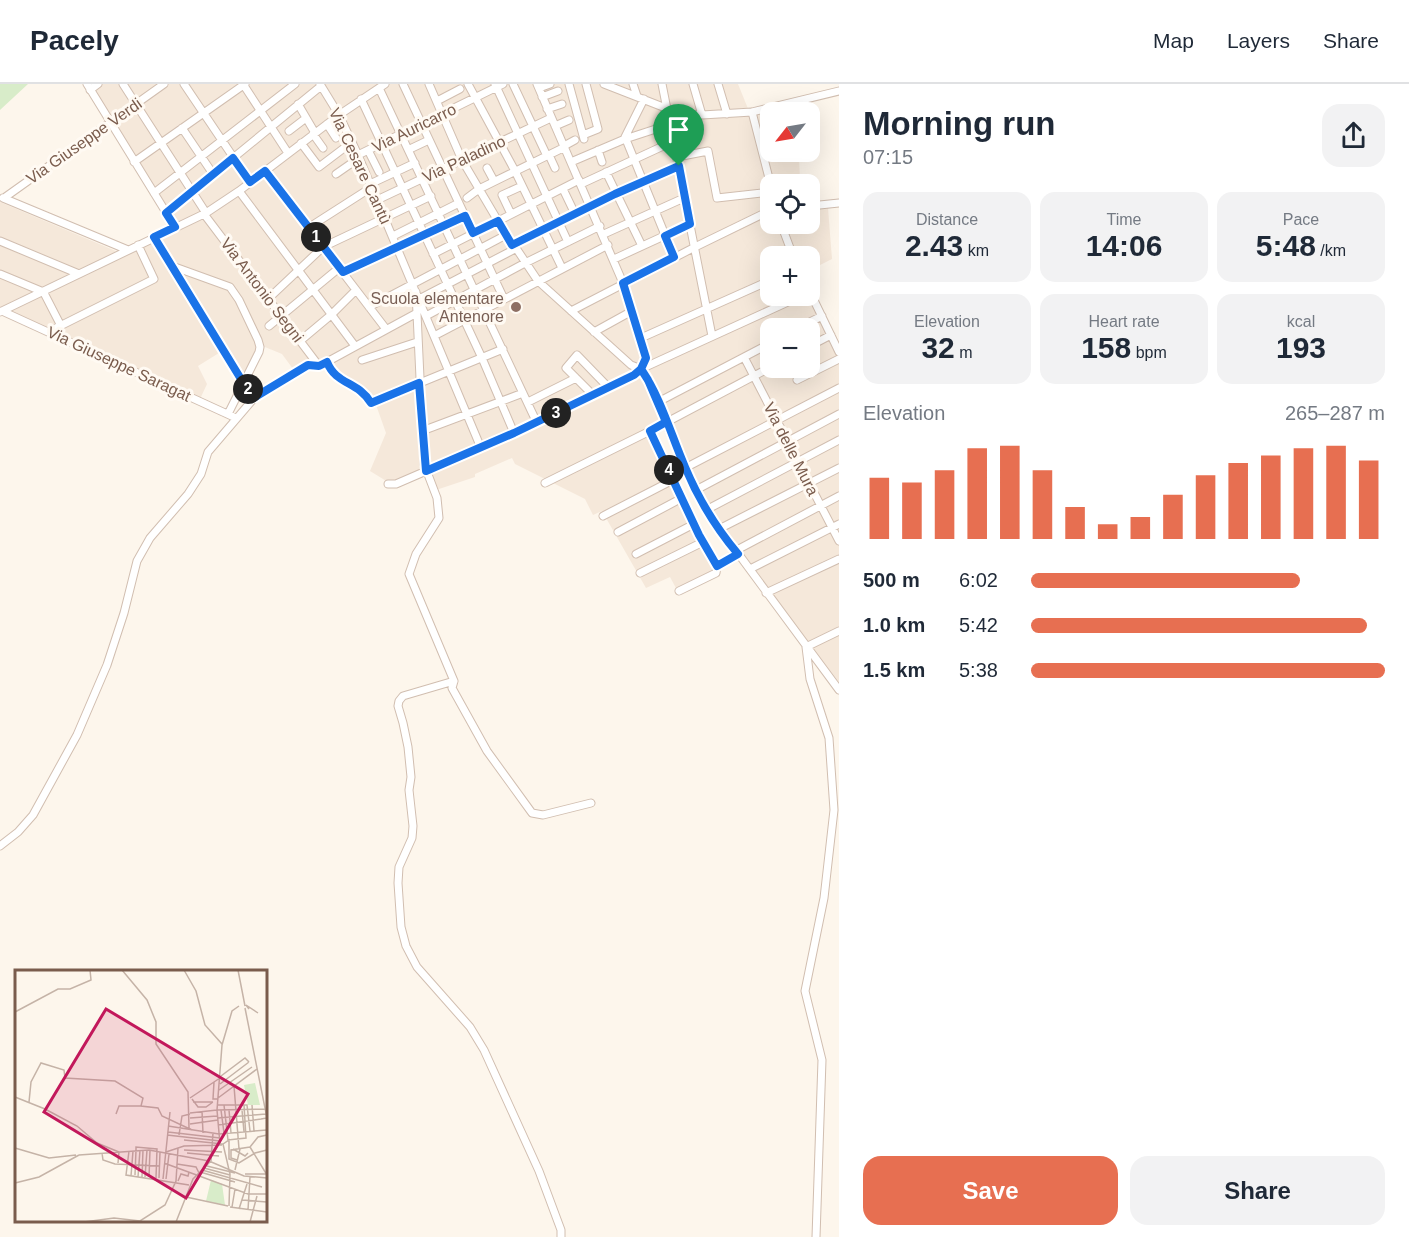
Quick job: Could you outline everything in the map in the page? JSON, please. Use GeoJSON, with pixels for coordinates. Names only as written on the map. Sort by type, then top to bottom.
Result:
{"type":"FeatureCollection","features":[{"type":"Feature","properties":{"kind":"street"},"geometry":{"type":"LineString","coordinates":[[98,84],[88,87],[175,227]]}},
{"type":"Feature","properties":{"kind":"street","name":"Via Antonio Segni"},"geometry":{"type":"LineString","coordinates":[[123,84],[205,214],[319,366]]}},
{"type":"Feature","properties":{"kind":"street","name":"Via Giuseppe Verdi"},"geometry":{"type":"LineString","coordinates":[[2,197],[164,84]]}},
{"type":"Feature","properties":{"kind":"street"},"geometry":{"type":"LineString","coordinates":[[184,84],[250,182]]}},
{"type":"Feature","properties":{"kind":"street"},"geometry":{"type":"LineString","coordinates":[[134,162],[244,84],[288,153]]}},
{"type":"Feature","properties":{"kind":"street"},"geometry":{"type":"LineString","coordinates":[[153,193],[295,84]]}},
{"type":"Feature","properties":{"kind":"street"},"geometry":{"type":"LineString","coordinates":[[403,84],[429,140],[453,183],[459,203],[504,299]]}},
{"type":"Feature","properties":{"kind":"street"},"geometry":{"type":"LineString","coordinates":[[429,84],[462,160],[514,247],[538,281],[631,366],[641,369],[706,510],[839,690]]}},
{"type":"Feature","properties":{"kind":"street"},"geometry":{"type":"LineString","coordinates":[[468,84],[515,171],[562,268]]}},
{"type":"Feature","properties":{"kind":"street"},"geometry":{"type":"LineString","coordinates":[[513,84],[555,168]]}},
{"type":"Feature","properties":{"kind":"street"},"geometry":{"type":"LineString","coordinates":[[550,84],[538,86],[604,234],[623,283],[646,358],[641,369]]}},
{"type":"Feature","properties":{"kind":"street"},"geometry":{"type":"LineString","coordinates":[[569,84],[584,137],[598,129],[586,84]]}},
{"type":"Feature","properties":{"kind":"street"},"geometry":{"type":"LineString","coordinates":[[604,84],[615,86],[681,114],[702,115],[752,112],[836,89]]}},
{"type":"Feature","properties":{"kind":"street"},"geometry":{"type":"LineString","coordinates":[[633,84],[640,97],[625,139],[674,257]]}},
{"type":"Feature","properties":{"kind":"street"},"geometry":{"type":"LineString","coordinates":[[662,84],[712,336]]}},
{"type":"Feature","properties":{"kind":"street"},"geometry":{"type":"LineString","coordinates":[[693,84],[702,115]]}},
{"type":"Feature","properties":{"kind":"street"},"geometry":{"type":"LineString","coordinates":[[718,84],[727,114]]}},
{"type":"Feature","properties":{"kind":"street"},"geometry":{"type":"LineString","coordinates":[[166,213],[320,85]]}},
{"type":"Feature","properties":{"kind":"street","name":"Via Cesare Cantù"},"geometry":{"type":"LineString","coordinates":[[320,85],[339,115],[352,142],[481,448]]}},
{"type":"Feature","properties":{"kind":"street"},"geometry":{"type":"LineString","coordinates":[[498,85],[568,242]]}},
{"type":"Feature","properties":{"kind":"street","name":"Via Auricarro"},"geometry":{"type":"LineString","coordinates":[[336,174],[369,150],[498,85]]}},
{"type":"Feature","properties":{"kind":"street"},"geometry":{"type":"LineString","coordinates":[[1,312],[205,214],[239,192],[314,133],[382,86],[401,134],[537,423]]}},
{"type":"Feature","properties":{"kind":"street"},"geometry":{"type":"LineString","coordinates":[[437,100],[460,89]]}},
{"type":"Feature","properties":{"kind":"street"},"geometry":{"type":"LineString","coordinates":[[542,97],[558,91]]}},
{"type":"Feature","properties":{"kind":"street"},"geometry":{"type":"LineString","coordinates":[[361,99],[482,358],[514,433]]}},
{"type":"Feature","properties":{"kind":"street"},"geometry":{"type":"LineString","coordinates":[[298,104],[323,148]]}},
{"type":"Feature","properties":{"kind":"street"},"geometry":{"type":"LineString","coordinates":[[547,108],[562,104]]}},
{"type":"Feature","properties":{"kind":"street"},"geometry":{"type":"LineString","coordinates":[[752,112],[768,174]]}},
{"type":"Feature","properties":{"kind":"street"},"geometry":{"type":"LineString","coordinates":[[289,131],[306,118]]}},
{"type":"Feature","properties":{"kind":"street","name":"Via Paladino"},"geometry":{"type":"LineString","coordinates":[[377,200],[552,118]]}},
{"type":"Feature","properties":{"kind":"street"},"geometry":{"type":"LineString","coordinates":[[555,126],[569,120]]}},
{"type":"Feature","properties":{"kind":"street"},"geometry":{"type":"LineString","coordinates":[[571,162],[625,139],[671,123]]}},
{"type":"Feature","properties":{"kind":"street"},"geometry":{"type":"LineString","coordinates":[[327,124],[336,138]]}},
{"type":"Feature","properties":{"kind":"street"},"geometry":{"type":"LineString","coordinates":[[182,128],[213,174]]}},
{"type":"Feature","properties":{"kind":"street"},"geometry":{"type":"LineString","coordinates":[[412,148],[429,140]]}},
{"type":"Feature","properties":{"kind":"street"},"geometry":{"type":"LineString","coordinates":[[467,198],[479,189],[575,140]]}},
{"type":"Feature","properties":{"kind":"street"},"geometry":{"type":"LineString","coordinates":[[433,254],[547,196],[674,141]]}},
{"type":"Feature","properties":{"kind":"street"},"geometry":{"type":"LineString","coordinates":[[301,143],[319,167],[352,142]]}},
{"type":"Feature","properties":{"kind":"street"},"geometry":{"type":"LineString","coordinates":[[369,150],[379,172]]}},
{"type":"Feature","properties":{"kind":"street"},"geometry":{"type":"LineString","coordinates":[[597,150],[602,162]]}},
{"type":"Feature","properties":{"kind":"street"},"geometry":{"type":"LineString","coordinates":[[677,157],[708,151],[717,198],[760,193]]}},
{"type":"Feature","properties":{"kind":"street"},"geometry":{"type":"LineString","coordinates":[[308,228],[371,186],[415,163]]}},
{"type":"Feature","properties":{"kind":"street"},"geometry":{"type":"LineString","coordinates":[[419,299],[487,264],[574,214],[679,166]]}},
{"type":"Feature","properties":{"kind":"street"},"geometry":{"type":"LineString","coordinates":[[487,168],[494,181]]}},
{"type":"Feature","properties":{"kind":"street"},"geometry":{"type":"LineString","coordinates":[[265,171],[386,329]]}},
{"type":"Feature","properties":{"kind":"street"},"geometry":{"type":"LineString","coordinates":[[606,172],[642,246]]}},
{"type":"Feature","properties":{"kind":"street"},"geometry":{"type":"LineString","coordinates":[[511,214],[502,195],[522,186]]}},
{"type":"Feature","properties":{"kind":"street"},"geometry":{"type":"LineString","coordinates":[[563,189],[574,214]]}},
{"type":"Feature","properties":{"kind":"street"},"geometry":{"type":"LineString","coordinates":[[239,192],[355,346]]}},
{"type":"Feature","properties":{"kind":"street"},"geometry":{"type":"LineString","coordinates":[[268,298],[323,247],[431,196]]}},
{"type":"Feature","properties":{"kind":"street"},"geometry":{"type":"LineString","coordinates":[[2,197],[128,250]]}},
{"type":"Feature","properties":{"kind":"street"},"geometry":{"type":"LineString","coordinates":[[604,234],[684,198]]}},
{"type":"Feature","properties":{"kind":"street"},"geometry":{"type":"LineString","coordinates":[[393,236],[459,203]]}},
{"type":"Feature","properties":{"kind":"street"},"geometry":{"type":"LineString","coordinates":[[820,205],[839,203]]}},
{"type":"Feature","properties":{"kind":"street"},"geometry":{"type":"LineString","coordinates":[[571,311],[760,215]]}},
{"type":"Feature","properties":{"kind":"street"},"geometry":{"type":"LineString","coordinates":[[269,326],[341,270],[398,248],[465,216]]}},
{"type":"Feature","properties":{"kind":"street"},"geometry":{"type":"LineString","coordinates":[[614,259],[690,224]]}},
{"type":"Feature","properties":{"kind":"street"},"geometry":{"type":"LineString","coordinates":[[426,316],[600,226]]}},
{"type":"Feature","properties":{"kind":"street"},"geometry":{"type":"LineString","coordinates":[[369,306],[506,235]]}},
{"type":"Feature","properties":{"kind":"street"},"geometry":{"type":"LineString","coordinates":[[154,237],[244,384],[255,397]]}},
{"type":"Feature","properties":{"kind":"street"},"geometry":{"type":"LineString","coordinates":[[0,241],[78,274]]}},
{"type":"Feature","properties":{"kind":"street"},"geometry":{"type":"LineString","coordinates":[[48,332],[154,279],[138,245]]}},
{"type":"Feature","properties":{"kind":"street"},"geometry":{"type":"LineString","coordinates":[[434,336],[608,245]]}},
{"type":"Feature","properties":{"kind":"street"},"geometry":{"type":"LineString","coordinates":[[0,846],[18,832],[33,815],[77,735],[108,665],[137,561],[150,538],[188,494],[201,474],[208,452],[232,416],[260,347],[230,287],[172,266]]}},
{"type":"Feature","properties":{"kind":"street"},"geometry":{"type":"LineString","coordinates":[[0,274],[42,291],[61,326]]}},
{"type":"Feature","properties":{"kind":"street"},"geometry":{"type":"LineString","coordinates":[[641,338],[760,285]]}},
{"type":"Feature","properties":{"kind":"street"},"geometry":{"type":"LineString","coordinates":[[300,341],[356,290]]}},
{"type":"Feature","properties":{"kind":"street"},"geometry":{"type":"LineString","coordinates":[[416,292],[415,314],[422,431],[426,471],[437,498],[438,518],[416,554],[409,574],[454,681],[452,688],[487,751],[532,813],[543,815],[591,803]]}},
{"type":"Feature","properties":{"kind":"street"},"geometry":{"type":"LineString","coordinates":[[388,484],[396,484],[537,423],[641,369],[779,306]]}},
{"type":"Feature","properties":{"kind":"street"},"geometry":{"type":"LineString","coordinates":[[817,306],[839,352]]}},
{"type":"Feature","properties":{"kind":"street"},"geometry":{"type":"LineString","coordinates":[[594,332],[632,311]]}},
{"type":"Feature","properties":{"kind":"street","name":"Via Giuseppe Saragat"},"geometry":{"type":"LineString","coordinates":[[1,312],[232,416]]}},
{"type":"Feature","properties":{"kind":"street"},"geometry":{"type":"LineString","coordinates":[[232,416],[255,397],[308,365],[319,366],[415,314]]}},
{"type":"Feature","properties":{"kind":"street"},"geometry":{"type":"LineString","coordinates":[[818,318],[822,316]]}},
{"type":"Feature","properties":{"kind":"street"},"geometry":{"type":"LineString","coordinates":[[820,341],[831,335]]}},
{"type":"Feature","properties":{"kind":"street"},"geometry":{"type":"LineString","coordinates":[[362,360],[417,342]]}},
{"type":"Feature","properties":{"kind":"street"},"geometry":{"type":"LineString","coordinates":[[327,362],[335,376],[364,392],[371,403],[503,349]]}},
{"type":"Feature","properties":{"kind":"street"},"geometry":{"type":"LineString","coordinates":[[658,402],[760,349]]}},
{"type":"Feature","properties":{"kind":"street"},"geometry":{"type":"LineString","coordinates":[[593,395],[566,368],[577,355],[609,387]]}},
{"type":"Feature","properties":{"kind":"street","name":"Via delle Mura"},"geometry":{"type":"LineString","coordinates":[[744,357],[808,484],[820,506],[835,526],[839,541]]}},
{"type":"Feature","properties":{"kind":"street"},"geometry":{"type":"LineString","coordinates":[[797,380],[839,359]]}},
{"type":"Feature","properties":{"kind":"street"},"geometry":{"type":"LineString","coordinates":[[545,483],[760,373]]}},
{"type":"Feature","properties":{"kind":"street"},"geometry":{"type":"LineString","coordinates":[[528,402],[576,378]]}},
{"type":"Feature","properties":{"kind":"street"},"geometry":{"type":"LineString","coordinates":[[685,468],[839,388]]}},
{"type":"Feature","properties":{"kind":"street"},"geometry":{"type":"LineString","coordinates":[[422,431],[523,393]]}},
{"type":"Feature","properties":{"kind":"street"},"geometry":{"type":"LineString","coordinates":[[696,490],[839,414]]}},
{"type":"Feature","properties":{"kind":"street"},"geometry":{"type":"LineString","coordinates":[[650,431],[694,524],[717,566],[716,573],[679,591]]}},
{"type":"Feature","properties":{"kind":"street"},"geometry":{"type":"LineString","coordinates":[[706,510],[839,440]]}},
{"type":"Feature","properties":{"kind":"street"},"geometry":{"type":"LineString","coordinates":[[719,529],[839,468]]}},
{"type":"Feature","properties":{"kind":"street"},"geometry":{"type":"LineString","coordinates":[[603,516],[673,480]]}},
{"type":"Feature","properties":{"kind":"street"},"geometry":{"type":"LineString","coordinates":[[717,566],[736,552],[839,496]]}},
{"type":"Feature","properties":{"kind":"street"},"geometry":{"type":"LineString","coordinates":[[618,532],[682,498]]}},
{"type":"Feature","properties":{"kind":"street"},"geometry":{"type":"LineString","coordinates":[[636,554],[694,524]]}},
{"type":"Feature","properties":{"kind":"street"},"geometry":{"type":"LineString","coordinates":[[750,569],[835,526]]}},
{"type":"Feature","properties":{"kind":"street"},"geometry":{"type":"LineString","coordinates":[[640,573],[703,542]]}},
{"type":"Feature","properties":{"kind":"street"},"geometry":{"type":"LineString","coordinates":[[766,593],[839,559]]}},
{"type":"Feature","properties":{"kind":"street"},"geometry":{"type":"LineString","coordinates":[[806,647],[839,631]]}},
{"type":"Feature","properties":{"kind":"street"},"geometry":{"type":"LineString","coordinates":[[806,647],[810,679],[829,738],[834,810],[824,898],[805,991],[822,1060],[816,1237]]}},
{"type":"Feature","properties":{"kind":"street"},"geometry":{"type":"LineString","coordinates":[[454,681],[403,696],[399,701],[398,706],[404,723],[408,747],[413,826],[412,838],[399,867],[401,927],[406,946],[417,967],[470,1027],[484,1050],[539,1171],[561,1230],[561,1237]]}},
{"type":"Feature","properties":{"kind":"shaded area"},"geometry":{"type":"Polygon","coordinates":[[[89,84],[738,84],[751,116],[760,115],[760,162],[799,162],[800,174],[760,174],[760,234],[820,234],[820,209],[828,208],[832,259],[820,265],[820,246],[760,246],[760,306],[820,306],[839,346],[839,684],[706,505],[670,419],[648,430],[717,571],[677,590],[670,577],[646,588],[602,511],[593,515],[585,499],[515,464],[512,458],[475,474],[475,477],[436,490],[429,475],[396,487],[370,471],[386,433],[375,402],[333,372],[330,360],[296,373],[282,354],[260,345],[244,376],[227,348],[198,366],[207,384],[200,399],[0,311],[0,202],[123,254],[176,228],[89,84]]]}},
{"type":"Feature","properties":{"kind":"green space"},"geometry":{"type":"Polygon","coordinates":[[[0,84],[28,84],[0,110],[0,84]]]}},
{"type":"Feature","properties":{"kind":"place","name":"Scuola elementare Antenore"},"geometry":{"type":"Point","coordinates":[516,307]}},
{"type":"Feature","properties":{"kind":"route"},"geometry":{"type":"LineString","coordinates":[[679,166],[615,194],[512,245],[498,221],[473,233],[465,216],[343,272],[265,171],[250,182],[233,158],[166,213],[175,227],[154,237],[244,384],[255,397],[308,365],[319,366],[327,362],[335,376],[364,392],[371,403],[419,383],[426,471],[514,433],[634,375],[641,369],[648,380],[658,402],[685,468],[706,510],[738,554],[717,566],[699,535],[650,431],[666,422],[641,369],[646,358],[623,283],[674,257],[665,236],[690,224],[679,166]]}}]}
